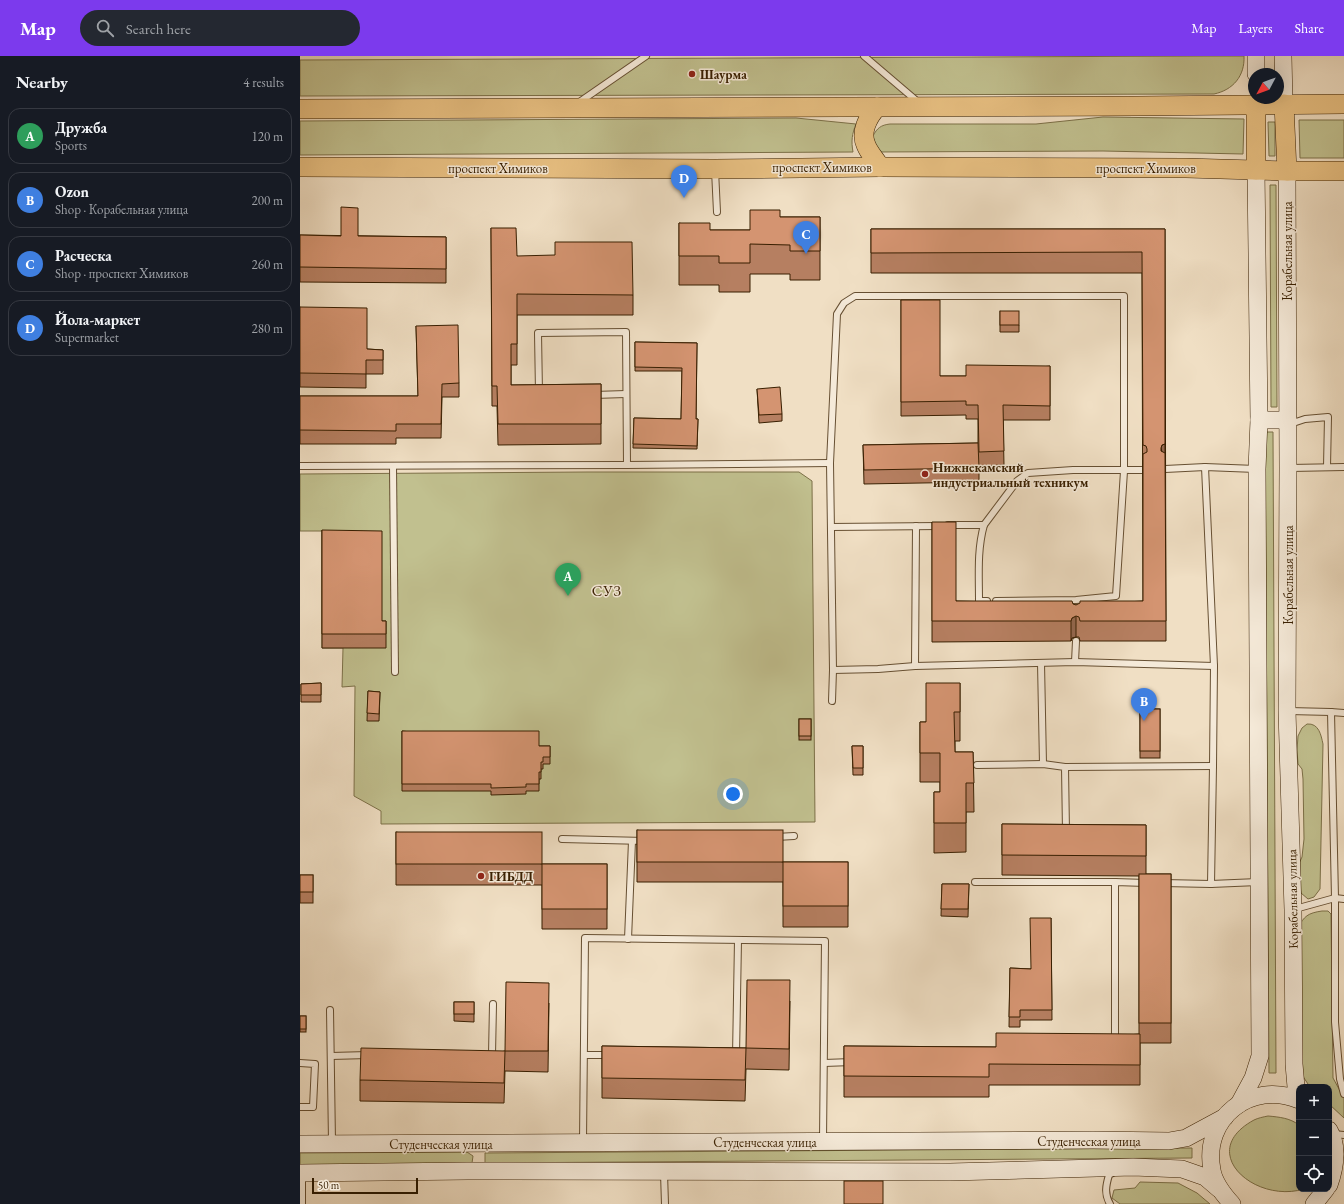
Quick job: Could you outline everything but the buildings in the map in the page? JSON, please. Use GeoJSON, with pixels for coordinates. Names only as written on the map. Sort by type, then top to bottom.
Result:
{"type":"FeatureCollection","features":[{"type":"Feature","properties":{"kind":"main road"},"geometry":{"type":"LineString","coordinates":[[1256,56],[1256,68]]}},
{"type":"Feature","properties":{"kind":"main road","name":"Корабельная улица"},"geometry":{"type":"LineString","coordinates":[[1283,56],[1283,68]]}},
{"type":"Feature","properties":{"kind":"main road"},"geometry":{"type":"LineString","coordinates":[[300,109],[923,107],[1248,101]]}},
{"type":"Feature","properties":{"kind":"main road"},"geometry":{"type":"LineString","coordinates":[[1239,1104],[1253,1078],[1260,1056],[1257,469],[1259,420],[1256,104]]}},
{"type":"Feature","properties":{"kind":"main road"},"geometry":{"type":"LineString","coordinates":[[1284,104],[1344,104]]}},
{"type":"Feature","properties":{"kind":"main road","name":"Корабельная улица"},"geometry":{"type":"LineString","coordinates":[[1284,104],[1287,171],[1287,711],[1293,910],[1294,1064],[1296,1084]]}},
{"type":"Feature","properties":{"kind":"main road"},"geometry":{"type":"LineString","coordinates":[[877,107],[871,114],[864,138],[866,146],[880,167]]}},
{"type":"Feature","properties":{"kind":"main road","name":"проспект Химиков"},"geometry":{"type":"LineString","coordinates":[[300,167],[715,169],[880,167],[1179,168],[1344,171]]}},
{"type":"Feature","properties":{"kind":"main road"},"geometry":{"type":"LineString","coordinates":[[1259,420],[1288,422]]}},
{"type":"Feature","properties":{"kind":"main road"},"geometry":{"type":"LineString","coordinates":[[1232,1204],[1219,1189],[1212,1171],[1210,1152],[1215,1133],[1225,1116],[1239,1104],[1255,1096],[1271,1094],[1288,1096],[1296,1099]]}},
{"type":"Feature","properties":{"kind":"main road","name":"Студенческая улица"},"geometry":{"type":"LineString","coordinates":[[300,1144],[1169,1141],[1186,1138],[1225,1116]]}},
{"type":"Feature","properties":{"kind":"main road"},"geometry":{"type":"LineString","coordinates":[[1332,1180],[1339,1167],[1336,1163],[1334,1142],[1335,1133]]}},
{"type":"Feature","properties":{"kind":"main road"},"geometry":{"type":"LineString","coordinates":[[467,1144],[472,1144],[477,1148],[481,1157],[477,1167],[473,1170],[467,1171]]}},
{"type":"Feature","properties":{"kind":"main road","name":"Студенческая улица"},"geometry":{"type":"LineString","coordinates":[[301,1173],[467,1171],[950,1172],[1134,1167],[1182,1169],[1205,1177],[1219,1189]]}},
{"type":"Feature","properties":{"kind":"main road"},"geometry":{"type":"LineString","coordinates":[[1314,1204],[1324,1192]]}},
{"type":"Feature","properties":{"kind":"lane"},"geometry":{"type":"LineString","coordinates":[[571,108],[646,56]]}},
{"type":"Feature","properties":{"kind":"lane"},"geometry":{"type":"LineString","coordinates":[[864,56],[923,107]]}},
{"type":"Feature","properties":{"kind":"lane"},"geometry":{"type":"LineString","coordinates":[[715,169],[717,212]]}},
{"type":"Feature","properties":{"kind":"lane"},"geometry":{"type":"LineString","coordinates":[[832,700],[833,670],[830,463],[837,314],[844,303],[856,296],[1124,296],[1124,471],[1116,596],[1076,600],[979,601],[980,539],[984,525],[1017,481],[1028,473],[1073,470],[1124,471],[1143,470]]}},
{"type":"Feature","properties":{"kind":"lane"},"geometry":{"type":"LineString","coordinates":[[547,395],[539,395],[538,333],[626,332],[627,465]]}},
{"type":"Feature","properties":{"kind":"lane"},"geometry":{"type":"LineString","coordinates":[[586,395],[626,394]]}},
{"type":"Feature","properties":{"kind":"lane"},"geometry":{"type":"LineString","coordinates":[[1288,422],[1328,417],[1327,467]]}},
{"type":"Feature","properties":{"kind":"lane"},"geometry":{"type":"LineString","coordinates":[[300,466],[830,463]]}},
{"type":"Feature","properties":{"kind":"lane"},"geometry":{"type":"LineString","coordinates":[[394,466],[395,672]]}},
{"type":"Feature","properties":{"kind":"lane"},"geometry":{"type":"LineString","coordinates":[[1205,467],[1214,666],[1210,884]]}},
{"type":"Feature","properties":{"kind":"lane"},"geometry":{"type":"LineString","coordinates":[[1165,469],[1205,467],[1257,469]]}},
{"type":"Feature","properties":{"kind":"lane"},"geometry":{"type":"LineString","coordinates":[[1288,468],[1344,467]]}},
{"type":"Feature","properties":{"kind":"lane"},"geometry":{"type":"LineString","coordinates":[[831,527],[984,525]]}},
{"type":"Feature","properties":{"kind":"lane"},"geometry":{"type":"LineString","coordinates":[[915,666],[916,526]]}},
{"type":"Feature","properties":{"kind":"lane"},"geometry":{"type":"LineString","coordinates":[[1076,600],[1076,607]]}},
{"type":"Feature","properties":{"kind":"lane"},"geometry":{"type":"LineString","coordinates":[[1075,662],[1076,641]]}},
{"type":"Feature","properties":{"kind":"lane"},"geometry":{"type":"LineString","coordinates":[[833,670],[915,666],[1075,662],[1214,666]]}},
{"type":"Feature","properties":{"kind":"lane"},"geometry":{"type":"LineString","coordinates":[[1041,663],[1043,764]]}},
{"type":"Feature","properties":{"kind":"lane"},"geometry":{"type":"LineString","coordinates":[[1287,711],[1344,713]]}},
{"type":"Feature","properties":{"kind":"lane"},"geometry":{"type":"LineString","coordinates":[[1331,712],[1335,898],[1335,1022],[1340,1079],[1344,1094]]}},
{"type":"Feature","properties":{"kind":"lane"},"geometry":{"type":"LineString","coordinates":[[977,765],[1043,764],[1065,767],[1213,766]]}},
{"type":"Feature","properties":{"kind":"lane"},"geometry":{"type":"LineString","coordinates":[[1065,767],[1066,832]]}},
{"type":"Feature","properties":{"kind":"lane"},"geometry":{"type":"LineString","coordinates":[[767,837],[794,836]]}},
{"type":"Feature","properties":{"kind":"lane"},"geometry":{"type":"LineString","coordinates":[[562,839],[632,842],[654,841]]}},
{"type":"Feature","properties":{"kind":"lane"},"geometry":{"type":"LineString","coordinates":[[628,939],[632,842]]}},
{"type":"Feature","properties":{"kind":"lane"},"geometry":{"type":"LineString","coordinates":[[975,882],[1210,884],[1259,882]]}},
{"type":"Feature","properties":{"kind":"lane"},"geometry":{"type":"LineString","coordinates":[[1107,1046],[1115,1046],[1115,882]]}},
{"type":"Feature","properties":{"kind":"lane"},"geometry":{"type":"LineString","coordinates":[[1293,910],[1335,898],[1344,899]]}},
{"type":"Feature","properties":{"kind":"lane"},"geometry":{"type":"LineString","coordinates":[[583,1143],[585,938],[825,941],[823,1142]]}},
{"type":"Feature","properties":{"kind":"lane"},"geometry":{"type":"LineString","coordinates":[[729,1057],[736,1057],[738,940]]}},
{"type":"Feature","properties":{"kind":"lane"},"geometry":{"type":"LineString","coordinates":[[485,1055],[492,1055],[493,1004]]}},
{"type":"Feature","properties":{"kind":"lane"},"geometry":{"type":"LineString","coordinates":[[330,1010],[332,1144]]}},
{"type":"Feature","properties":{"kind":"lane"},"geometry":{"type":"LineString","coordinates":[[331,1056],[374,1055]]}},
{"type":"Feature","properties":{"kind":"lane"},"geometry":{"type":"LineString","coordinates":[[584,1055],[614,1056]]}},
{"type":"Feature","properties":{"kind":"lane"},"geometry":{"type":"LineString","coordinates":[[824,1063],[855,1061]]}},
{"type":"Feature","properties":{"kind":"lane"},"geometry":{"type":"LineString","coordinates":[[300,1064],[315,1064],[313,1107],[300,1107]]}},
{"type":"Feature","properties":{"kind":"lane"},"geometry":{"type":"LineString","coordinates":[[1110,1204],[1106,1197],[1105,1186],[1109,1174],[1134,1167]]}},
{"type":"Feature","properties":{"kind":"lane"},"geometry":{"type":"LineString","coordinates":[[664,1172],[665,1204]]}},
{"type":"Feature","properties":{"kind":"lane"},"geometry":{"type":"LineString","coordinates":[[301,1173],[302,1204]]}},
{"type":"Feature","properties":{"kind":"shaded area"},"geometry":{"type":"Polygon","coordinates":[[[1244,56],[1244,63],[1240,76],[1227,89],[1214,94],[300,96],[300,60],[1244,56]]]}},
{"type":"Feature","properties":{"kind":"shaded area"},"geometry":{"type":"Polygon","coordinates":[[[1103,117],[1244,119],[1243,154],[1103,151],[877,152],[873,136],[880,127],[890,124],[1036,124],[1103,117]]]}},
{"type":"Feature","properties":{"kind":"shaded area"},"geometry":{"type":"Polygon","coordinates":[[[796,118],[856,124],[852,138],[853,152],[300,155],[300,121],[796,118]]]}},
{"type":"Feature","properties":{"kind":"shaded area"},"geometry":{"type":"Polygon","coordinates":[[[1299,120],[1344,120],[1344,158],[1300,158],[1299,120]]]}},
{"type":"Feature","properties":{"kind":"shaded area"},"geometry":{"type":"Polygon","coordinates":[[[1268,122],[1275,122],[1275,156],[1269,156],[1268,122]]]}},
{"type":"Feature","properties":{"kind":"shaded area"},"geometry":{"type":"Polygon","coordinates":[[[1270,185],[1276,185],[1277,407],[1271,407],[1270,185]]]}},
{"type":"Feature","properties":{"kind":"shaded area"},"geometry":{"type":"Polygon","coordinates":[[[1265,432],[1273,432],[1276,1073],[1269,1073],[1265,432]]]}},
{"type":"Feature","properties":{"kind":"shaded area"},"geometry":{"type":"Polygon","coordinates":[[[799,472],[812,481],[815,822],[381,824],[381,811],[354,796],[355,686],[342,687],[343,648],[322,648],[322,531],[300,531],[300,474],[799,472]]]}},
{"type":"Feature","properties":{"kind":"shaded area"},"geometry":{"type":"Polygon","coordinates":[[[1307,724],[1314,725],[1319,730],[1323,744],[1320,889],[1314,897],[1308,899],[1301,893],[1297,868],[1302,857],[1304,839],[1303,779],[1302,769],[1298,764],[1297,750],[1298,736],[1302,728],[1307,724]]]}},
{"type":"Feature","properties":{"kind":"shaded area"},"geometry":{"type":"Polygon","coordinates":[[[1328,911],[1331,914],[1333,1078],[1344,1098],[1344,1118],[1332,1107],[1332,1084],[1308,1084],[1302,1075],[1298,928],[1307,916],[1313,913],[1328,911]]]}},
{"type":"Feature","properties":{"kind":"shaded area"},"geometry":{"type":"Polygon","coordinates":[[[1268,1116],[1280,1117],[1296,1123],[1296,1190],[1285,1192],[1267,1189],[1251,1182],[1238,1172],[1231,1160],[1230,1146],[1237,1133],[1259,1118],[1268,1116]]]}},
{"type":"Feature","properties":{"kind":"shaded area"},"geometry":{"type":"Polygon","coordinates":[[[1192,1148],[1192,1158],[485,1163],[485,1153],[1192,1148]]]}},
{"type":"Feature","properties":{"kind":"shaded area"},"geometry":{"type":"Polygon","coordinates":[[[467,1152],[473,1156],[472,1163],[300,1165],[300,1153],[467,1152]]]}},
{"type":"Feature","properties":{"kind":"shaded area"},"geometry":{"type":"Polygon","coordinates":[[[1140,1182],[1178,1183],[1197,1193],[1210,1204],[1120,1204],[1112,1198],[1114,1190],[1135,1188],[1140,1182]]]}},
{"type":"Feature","properties":{"kind":"place","name":"Шаурма"},"geometry":{"type":"Point","coordinates":[692,74]}},
{"type":"Feature","properties":{"kind":"place","name":"Йола-маркет"},"geometry":{"type":"Point","coordinates":[684,198]}},
{"type":"Feature","properties":{"kind":"place","name":"Расческа"},"geometry":{"type":"Point","coordinates":[806,254]}},
{"type":"Feature","properties":{"kind":"place","name":"Нижнекамский индустриальный техникум"},"geometry":{"type":"Point","coordinates":[925,474]}},
{"type":"Feature","properties":{"kind":"place","name":"Дружба"},"geometry":{"type":"Point","coordinates":[568,596]}},
{"type":"Feature","properties":{"kind":"place","name":"Ozon"},"geometry":{"type":"Point","coordinates":[1144,721]}},
{"type":"Feature","properties":{"kind":"place","name":"ГИБДД"},"geometry":{"type":"Point","coordinates":[481,876]}},
{"type":"Feature","properties":{"kind":"district","name":"СУЗ"},"geometry":{"type":"Point","coordinates":[607,591]}}]}
